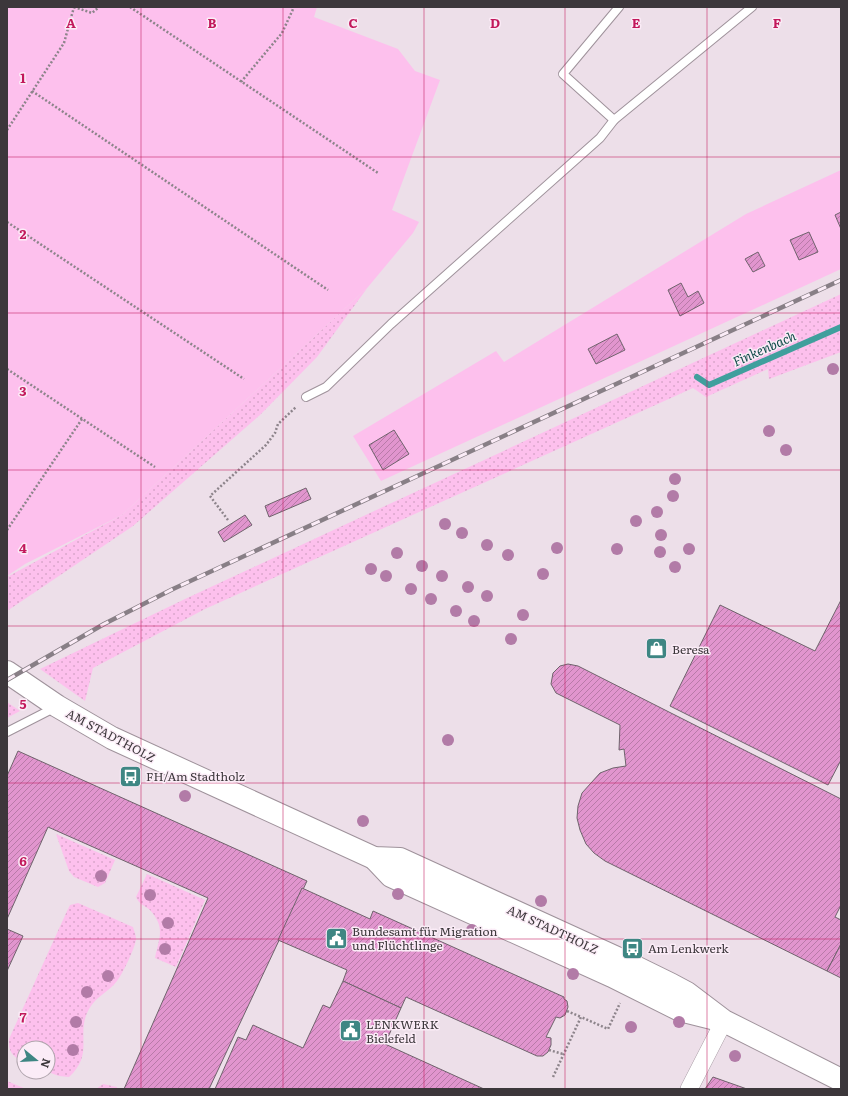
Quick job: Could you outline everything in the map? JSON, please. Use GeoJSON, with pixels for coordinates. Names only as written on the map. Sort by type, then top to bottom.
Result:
{"type":"FeatureCollection","features":[{"type":"Feature","properties":{"kind":"main road","name":"AM STADTHOLZ"},"geometry":{"type":"LineString","coordinates":[[7,672],[57,706],[112,738],[163,763],[374,858],[400,859],[619,959],[687,993],[724,1021],[841,1080]]}},
{"type":"Feature","properties":{"kind":"main road","name":"AM STADTHOLZ"},"geometry":{"type":"LineString","coordinates":[[374,858],[391,876],[629,985],[680,1010],[724,1021]]}},
{"type":"Feature","properties":{"kind":"street"},"geometry":{"type":"LineString","coordinates":[[688,1089],[724,1021]]}},
{"type":"Feature","properties":{"kind":"lane"},"geometry":{"type":"LineString","coordinates":[[614,120],[563,74],[619,7]]}},
{"type":"Feature","properties":{"kind":"lane"},"geometry":{"type":"LineString","coordinates":[[306,397],[326,387],[391,324],[600,138],[614,120],[752,7]]}},
{"type":"Feature","properties":{"kind":"lane"},"geometry":{"type":"LineString","coordinates":[[7,732],[57,706]]}},
{"type":"Feature","properties":{"kind":"path"},"geometry":{"type":"LineString","coordinates":[[7,130],[64,43],[74,7],[92,12],[99,7]]}},
{"type":"Feature","properties":{"kind":"path"},"geometry":{"type":"LineString","coordinates":[[130,7],[378,173]]}},
{"type":"Feature","properties":{"kind":"path"},"geometry":{"type":"LineString","coordinates":[[241,82],[282,33],[294,7]]}},
{"type":"Feature","properties":{"kind":"path"},"geometry":{"type":"LineString","coordinates":[[32,91],[328,290]]}},
{"type":"Feature","properties":{"kind":"path"},"geometry":{"type":"LineString","coordinates":[[7,222],[244,379]]}},
{"type":"Feature","properties":{"kind":"path"},"geometry":{"type":"LineString","coordinates":[[7,369],[155,467]]}},
{"type":"Feature","properties":{"kind":"path"},"geometry":{"type":"LineString","coordinates":[[228,520],[210,496],[266,445],[275,433],[278,424],[306,397]]}},
{"type":"Feature","properties":{"kind":"path"},"geometry":{"type":"LineString","coordinates":[[7,530],[82,419]]}},
{"type":"Feature","properties":{"kind":"path"},"geometry":{"type":"LineString","coordinates":[[567,1011],[608,1029],[629,985]]}},
{"type":"Feature","properties":{"kind":"path"},"geometry":{"type":"LineString","coordinates":[[553,1077],[581,1017]]}},
{"type":"Feature","properties":{"kind":"path"},"geometry":{"type":"LineString","coordinates":[[549,1050],[563,1054]]}},
{"type":"Feature","properties":{"kind":"shaded area"},"geometry":{"type":"Polygon","coordinates":[[[7,7],[317,7],[314,17],[398,49],[415,71],[440,80],[392,210],[419,222],[413,233],[368,287],[122,515],[25,564],[7,576],[7,7]]]}},
{"type":"Feature","properties":{"kind":"shaded area"},"geometry":{"type":"Polygon","coordinates":[[[841,170],[841,269],[381,481],[353,436],[496,351],[504,362],[746,214],[841,170]]]}},
{"type":"Feature","properties":{"kind":"shaded area"},"geometry":{"type":"Polygon","coordinates":[[[368,287],[317,357],[260,415],[133,526],[7,611],[7,577],[122,515],[368,287]]]}},
{"type":"Feature","properties":{"kind":"shaded area"},"geometry":{"type":"Polygon","coordinates":[[[841,294],[841,352],[769,379],[768,369],[706,397],[693,388],[205,609],[93,668],[85,701],[40,669],[185,599],[841,294]]]}},
{"type":"Feature","properties":{"kind":"shaded area"},"geometry":{"type":"Polygon","coordinates":[[[7,702],[20,711],[7,718],[7,702]]]}},
{"type":"Feature","properties":{"kind":"shaded area"},"geometry":{"type":"Polygon","coordinates":[[[56,834],[115,860],[105,883],[98,887],[74,877],[69,871],[56,834]]]}},
{"type":"Feature","properties":{"kind":"shaded area"},"geometry":{"type":"Polygon","coordinates":[[[147,874],[205,900],[176,967],[155,958],[160,928],[155,916],[150,910],[140,903],[136,897],[147,874]]]}},
{"type":"Feature","properties":{"kind":"shaded area"},"geometry":{"type":"Polygon","coordinates":[[[78,903],[133,927],[136,939],[131,954],[119,978],[114,985],[92,1004],[89,1009],[85,1018],[83,1052],[81,1060],[77,1068],[69,1077],[56,1075],[56,1040],[16,1040],[16,1058],[10,1050],[9,1039],[70,905],[78,903]]]}},
{"type":"Feature","properties":{"kind":"shaded area"},"geometry":{"type":"Polygon","coordinates":[[[7,1081],[26,1089],[7,1089],[7,1081]]]}},
{"type":"Feature","properties":{"kind":"shaded area"},"geometry":{"type":"Polygon","coordinates":[[[103,1084],[117,1087],[117,1089],[96,1089],[103,1084]]]}},
{"type":"Feature","properties":{"kind":"building"},"geometry":{"type":"Polygon","coordinates":[[[841,212],[841,229],[835,215],[841,212]]]}},
{"type":"Feature","properties":{"kind":"building"},"geometry":{"type":"Polygon","coordinates":[[[809,232],[818,252],[799,260],[790,240],[809,232]]]}},
{"type":"Feature","properties":{"kind":"building"},"geometry":{"type":"Polygon","coordinates":[[[758,252],[765,266],[753,272],[745,259],[758,252]]]}},
{"type":"Feature","properties":{"kind":"building"},"geometry":{"type":"Polygon","coordinates":[[[681,283],[688,297],[698,291],[704,303],[680,316],[668,290],[681,283]]]}},
{"type":"Feature","properties":{"kind":"building"},"geometry":{"type":"Polygon","coordinates":[[[617,334],[625,350],[596,364],[588,349],[617,334]]]}},
{"type":"Feature","properties":{"kind":"building"},"geometry":{"type":"Polygon","coordinates":[[[394,430],[409,454],[383,470],[369,445],[394,430]]]}},
{"type":"Feature","properties":{"kind":"building"},"geometry":{"type":"Polygon","coordinates":[[[306,488],[311,499],[269,517],[265,506],[306,488]]]}},
{"type":"Feature","properties":{"kind":"building"},"geometry":{"type":"Polygon","coordinates":[[[245,515],[252,525],[224,542],[218,532],[245,515]]]}},
{"type":"Feature","properties":{"kind":"building"},"geometry":{"type":"Polygon","coordinates":[[[841,600],[841,760],[828,785],[670,706],[720,605],[815,651],[841,600]]]}},
{"type":"Feature","properties":{"kind":"building"},"geometry":{"type":"Polygon","coordinates":[[[568,664],[578,666],[841,799],[841,905],[835,917],[841,920],[841,944],[827,971],[605,861],[594,853],[586,844],[577,818],[578,806],[582,793],[600,773],[613,768],[626,766],[624,749],[619,750],[620,725],[556,693],[551,684],[553,673],[560,666],[568,664]]]}},
{"type":"Feature","properties":{"kind":"building"},"geometry":{"type":"Polygon","coordinates":[[[18,751],[307,881],[209,1089],[124,1089],[208,898],[48,827],[7,919],[7,776],[18,751]]]}},
{"type":"Feature","properties":{"kind":"building"},"geometry":{"type":"Polygon","coordinates":[[[302,888],[370,919],[373,911],[564,997],[567,1001],[568,1007],[565,1015],[560,1018],[556,1017],[546,1037],[551,1038],[551,1045],[548,1052],[543,1056],[537,1056],[406,997],[401,1008],[343,981],[347,970],[278,940],[302,888]]]}},
{"type":"Feature","properties":{"kind":"building"},"geometry":{"type":"Polygon","coordinates":[[[7,929],[23,936],[7,971],[7,929]]]}},
{"type":"Feature","properties":{"kind":"building"},"geometry":{"type":"Polygon","coordinates":[[[841,944],[841,978],[827,971],[841,944]]]}},
{"type":"Feature","properties":{"kind":"building","name":"LENKWERK Bielefeld"},"geometry":{"type":"Polygon","coordinates":[[[343,981],[401,1008],[385,1044],[484,1089],[215,1089],[238,1037],[246,1040],[253,1025],[303,1048],[323,1005],[330,1008],[343,981]]]}},
{"type":"Feature","properties":{"kind":"building"},"geometry":{"type":"Polygon","coordinates":[[[713,1077],[747,1089],[705,1089],[713,1077]]]}},
{"type":"Feature","properties":{"kind":"waterway","name":"Finkenbach"},"geometry":{"type":"LineString","coordinates":[[697,377],[709,385],[841,327]]}},
{"type":"Feature","properties":{"kind":"railway"},"geometry":{"type":"LineString","coordinates":[[7,680],[104,624],[173,589],[841,280]]}},
{"type":"Feature","properties":{"kind":"place","name":"Beresa"},"geometry":{"type":"Point","coordinates":[657,649]}},
{"type":"Feature","properties":{"kind":"place","name":"FH/Am Stadtholz"},"geometry":{"type":"Point","coordinates":[130,776]}},
{"type":"Feature","properties":{"kind":"place","name":"Bundesamt für Migration und Flüchtlinge"},"geometry":{"type":"Point","coordinates":[337,938]}},
{"type":"Feature","properties":{"kind":"place","name":"Am Lenkwerk"},"geometry":{"type":"Point","coordinates":[633,948]}},
{"type":"Feature","properties":{"kind":"place","name":"LENKWERK Bielefeld"},"geometry":{"type":"Point","coordinates":[351,1031]}}]}
